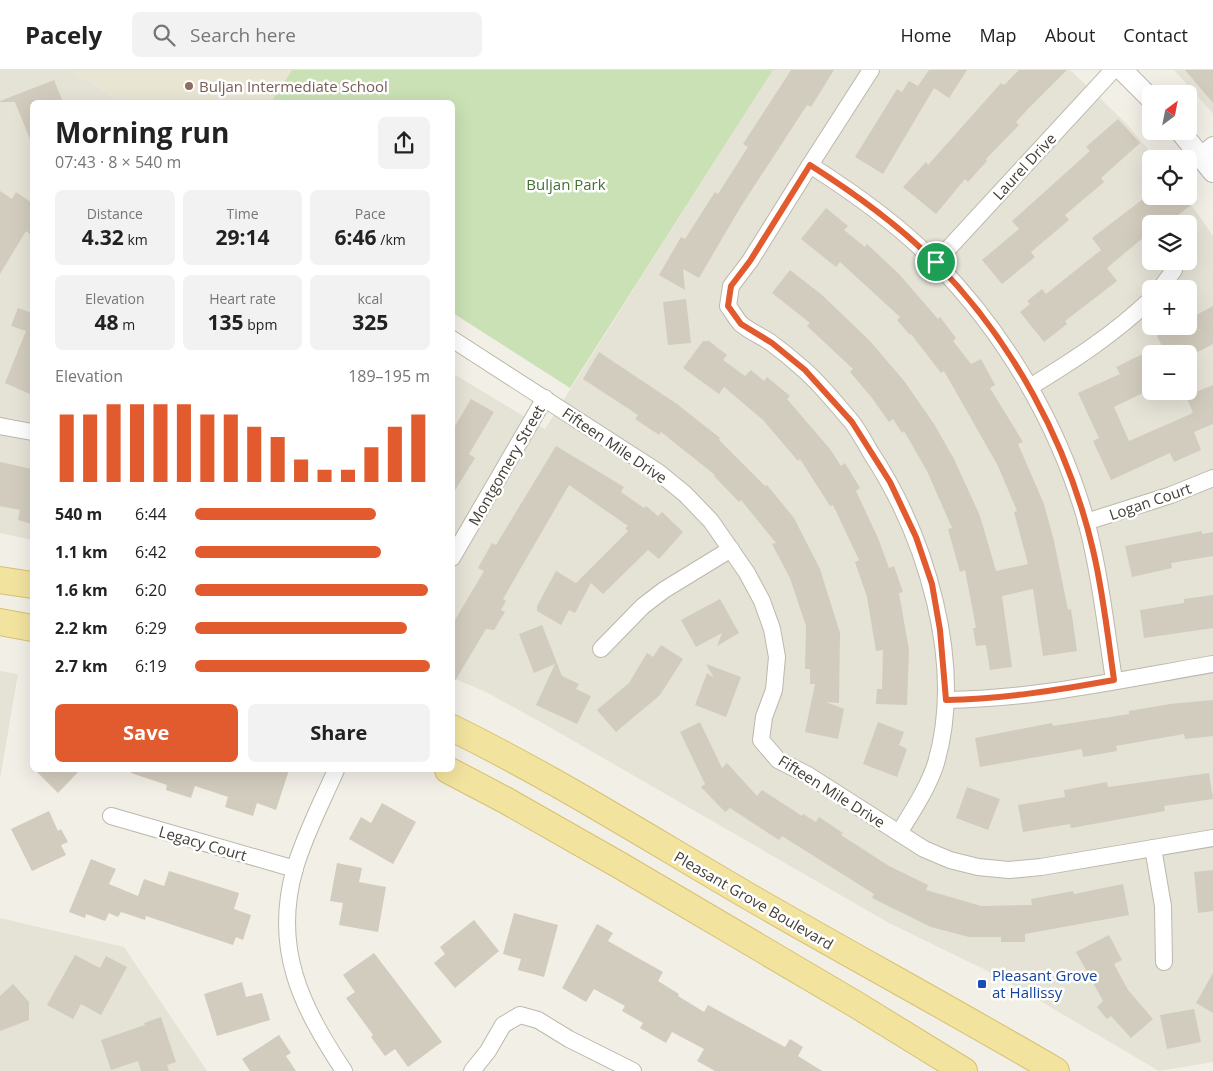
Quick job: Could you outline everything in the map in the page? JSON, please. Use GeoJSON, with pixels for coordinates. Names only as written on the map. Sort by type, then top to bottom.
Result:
{"type":"FeatureCollection","features":[{"type":"Feature","properties":{"kind":"main road"},"geometry":{"type":"LineString","coordinates":[[0,580],[30,586]]}},
{"type":"Feature","properties":{"kind":"main road"},"geometry":{"type":"LineString","coordinates":[[0,622],[30,628]]}},
{"type":"Feature","properties":{"kind":"main road","name":"Pleasant Grove Boulevard"},"geometry":{"type":"LineString","coordinates":[[455,730],[525,765],[856,959],[925,995],[1056,1071]]}},
{"type":"Feature","properties":{"kind":"main road"},"geometry":{"type":"LineString","coordinates":[[452,772],[505,800],[629,871],[855,1004],[964,1071]]}},
{"type":"Feature","properties":{"kind":"street"},"geometry":{"type":"LineString","coordinates":[[870,70],[750,261],[731,286],[728,306],[741,324],[772,343],[805,370],[852,422],[890,482],[916,537],[932,584],[940,630],[946,700],[940,746],[933,770],[920,800],[899,833]]}},
{"type":"Feature","properties":{"kind":"street","name":"Laurel Drive"},"geometry":{"type":"LineString","coordinates":[[936,262],[1113,70]]}},
{"type":"Feature","properties":{"kind":"street"},"geometry":{"type":"LineString","coordinates":[[1122,70],[1142,90]]}},
{"type":"Feature","properties":{"kind":"street"},"geometry":{"type":"LineString","coordinates":[[1193,140],[1207,150],[1213,172]]}},
{"type":"Feature","properties":{"kind":"street"},"geometry":{"type":"LineString","coordinates":[[810,165],[876,210],[936,262],[988,324],[1030,387],[1061,451],[1086,522],[1099,579],[1114,680]]}},
{"type":"Feature","properties":{"kind":"street"},"geometry":{"type":"LineString","coordinates":[[1167,280],[1174,270]]}},
{"type":"Feature","properties":{"kind":"street"},"geometry":{"type":"LineString","coordinates":[[1030,387],[1097,346],[1142,308]]}},
{"type":"Feature","properties":{"kind":"street","name":"Fifteen Mile Drive"},"geometry":{"type":"LineString","coordinates":[[455,341],[658,472],[685,494],[711,521],[731,549],[762,601],[772,629],[777,657],[774,690],[764,717],[761,740],[778,760],[808,775],[924,849],[950,860],[978,867],[1009,870],[1213,838]]}},
{"type":"Feature","properties":{"kind":"street","name":"Montgomery Street"},"geometry":{"type":"LineString","coordinates":[[455,553],[546,398]]}},
{"type":"Feature","properties":{"kind":"street"},"geometry":{"type":"LineString","coordinates":[[0,426],[30,432]]}},
{"type":"Feature","properties":{"kind":"street","name":"Logan Court"},"geometry":{"type":"LineString","coordinates":[[1086,522],[1171,496],[1213,478]]}},
{"type":"Feature","properties":{"kind":"street"},"geometry":{"type":"LineString","coordinates":[[601,649],[644,606],[664,590],[731,549]]}},
{"type":"Feature","properties":{"kind":"street"},"geometry":{"type":"LineString","coordinates":[[946,700],[981,700],[1034,694],[1213,664]]}},
{"type":"Feature","properties":{"kind":"street"},"geometry":{"type":"LineString","coordinates":[[335,772],[304,840],[295,869],[288,900],[287,929],[295,978],[304,1005],[322,1038],[344,1071]]}},
{"type":"Feature","properties":{"kind":"street","name":"Legacy Court"},"geometry":{"type":"LineString","coordinates":[[111,816],[295,869]]}},
{"type":"Feature","properties":{"kind":"street"},"geometry":{"type":"LineString","coordinates":[[1153,848],[1163,906],[1164,962]]}},
{"type":"Feature","properties":{"kind":"street"},"geometry":{"type":"LineString","coordinates":[[472,1071],[488,1051],[503,1025],[520,1015],[538,1020],[569,1039],[633,1071]]}},
{"type":"Feature","properties":{"kind":"shaded area"},"geometry":{"type":"Polygon","coordinates":[[[0,70],[70,70],[118,100],[30,100],[30,540],[0,533],[0,70]]]}},
{"type":"Feature","properties":{"kind":"shaded area","name":"Buljan Intermediate School"},"geometry":{"type":"Polygon","coordinates":[[[70,70],[292,70],[272,100],[118,100],[70,70]]]}},
{"type":"Feature","properties":{"kind":"shaded area"},"geometry":{"type":"Polygon","coordinates":[[[773,70],[1070,70],[1126,123],[1148,150],[1142,150],[1142,205],[1191,205],[1213,236],[1213,1062],[1159,1071],[996,975],[889,923],[546,725],[486,692],[455,679],[455,375],[545,429],[773,70]]]}},
{"type":"Feature","properties":{"kind":"shaded area"},"geometry":{"type":"Polygon","coordinates":[[[1174,70],[1213,70],[1213,114],[1198,97],[1198,85],[1188,85],[1174,70]]]}},
{"type":"Feature","properties":{"kind":"shaded area"},"geometry":{"type":"Polygon","coordinates":[[[0,671],[18,674],[0,779],[0,671]]]}},
{"type":"Feature","properties":{"kind":"shaded area"},"geometry":{"type":"Polygon","coordinates":[[[0,918],[124,947],[207,1071],[0,1071],[0,918]]]}},
{"type":"Feature","properties":{"kind":"green space","name":"Buljan Park"},"geometry":{"type":"Polygon","coordinates":[[[292,70],[773,70],[570,388],[455,314],[455,100],[272,100],[292,70]]]}},
{"type":"Feature","properties":{"kind":"building"},"geometry":{"type":"Polygon","coordinates":[[[791,70],[834,70],[811,107],[807,105],[740,208],[699,278],[683,269],[685,290],[659,275],[681,237],[685,239],[715,192],[718,194],[748,147],[743,144],[791,70]]]}},
{"type":"Feature","properties":{"kind":"building"},"geometry":{"type":"Polygon","coordinates":[[[929,70],[967,70],[949,98],[934,88],[883,174],[855,157],[897,89],[902,92],[909,81],[918,86],[929,70]]]}},
{"type":"Feature","properties":{"kind":"building"},"geometry":{"type":"Polygon","coordinates":[[[1019,70],[1067,70],[1016,122],[1019,125],[986,159],[987,161],[968,182],[965,179],[936,214],[903,187],[926,162],[928,165],[1001,83],[1004,85],[1019,70]]]}},
{"type":"Feature","properties":{"kind":"building"},"geometry":{"type":"Polygon","coordinates":[[[1185,70],[1213,70],[1213,103],[1198,85],[1185,70]]]}},
{"type":"Feature","properties":{"kind":"building"},"geometry":{"type":"Polygon","coordinates":[[[54,80],[62,100],[30,100],[30,139],[15,102],[0,101],[54,80]]]}},
{"type":"Feature","properties":{"kind":"building"},"geometry":{"type":"Polygon","coordinates":[[[1118,119],[1140,143],[1101,178],[1104,182],[1065,215],[1069,220],[1031,252],[1035,257],[1002,284],[982,260],[1019,229],[1012,221],[1090,151],[1086,147],[1118,119]]]}},
{"type":"Feature","properties":{"kind":"building"},"geometry":{"type":"Polygon","coordinates":[[[0,191],[12,199],[16,192],[30,202],[30,234],[26,231],[0,274],[0,191]]]}},
{"type":"Feature","properties":{"kind":"building"},"geometry":{"type":"Polygon","coordinates":[[[1142,200],[1142,205],[1190,206],[1178,215],[1142,215],[1142,239],[1107,268],[1117,281],[1065,321],[1067,324],[1044,342],[1020,312],[1030,304],[1027,301],[1042,289],[1046,294],[1101,250],[1092,238],[1142,200]]]}},
{"type":"Feature","properties":{"kind":"building"},"geometry":{"type":"Polygon","coordinates":[[[826,208],[848,226],[844,230],[865,247],[867,244],[899,274],[938,319],[940,317],[956,338],[953,341],[971,364],[981,359],[995,385],[990,388],[1023,442],[1018,444],[1044,504],[1054,541],[1068,610],[1071,609],[1077,651],[1043,656],[1033,589],[1002,596],[1012,667],[990,670],[986,645],[976,646],[973,628],[976,628],[965,570],[960,572],[948,529],[952,528],[927,471],[904,431],[902,433],[893,419],[889,422],[850,372],[853,369],[807,326],[810,323],[772,293],[790,270],[822,295],[870,341],[905,382],[934,424],[954,459],[980,516],[996,571],[1028,564],[1014,512],[1017,511],[998,466],[944,371],[941,373],[911,334],[897,320],[900,317],[840,262],[836,267],[801,239],[826,208]]]}},
{"type":"Feature","properties":{"kind":"building"},"geometry":{"type":"Polygon","coordinates":[[[686,299],[691,343],[668,345],[663,302],[686,299]]]}},
{"type":"Feature","properties":{"kind":"building"},"geometry":{"type":"Polygon","coordinates":[[[1213,306],[1213,344],[1197,352],[1197,345],[1162,345],[1157,336],[1159,335],[1197,335],[1197,315],[1213,306]]]}},
{"type":"Feature","properties":{"kind":"building"},"geometry":{"type":"Polygon","coordinates":[[[18,308],[30,312],[30,394],[5,383],[26,331],[11,326],[18,308]]]}},
{"type":"Feature","properties":{"kind":"building"},"geometry":{"type":"Polygon","coordinates":[[[703,341],[709,341],[727,355],[723,360],[745,376],[751,370],[764,381],[767,377],[790,396],[787,399],[830,449],[841,466],[845,463],[860,488],[856,491],[878,538],[889,568],[894,566],[903,592],[899,593],[909,650],[907,705],[876,704],[877,689],[882,689],[883,650],[876,651],[867,597],[855,562],[859,560],[833,505],[830,506],[800,459],[798,461],[763,420],[724,387],[719,394],[683,368],[703,341]]]}},
{"type":"Feature","properties":{"kind":"building"},"geometry":{"type":"Polygon","coordinates":[[[599,352],[677,404],[720,438],[719,440],[765,486],[767,485],[794,518],[820,569],[840,633],[839,703],[826,702],[844,709],[838,739],[805,732],[815,684],[810,684],[810,669],[805,669],[806,626],[790,578],[772,544],[776,543],[741,500],[739,502],[715,475],[661,432],[659,435],[635,419],[638,415],[583,379],[599,352]]]}},
{"type":"Feature","properties":{"kind":"building"},"geometry":{"type":"Polygon","coordinates":[[[1142,354],[1142,393],[1114,407],[1129,441],[1193,413],[1188,400],[1197,400],[1197,392],[1213,385],[1213,424],[1194,432],[1201,450],[1174,462],[1170,453],[1111,480],[1093,441],[1099,438],[1078,393],[1120,374],[1116,367],[1142,354]]]}},
{"type":"Feature","properties":{"kind":"building"},"geometry":{"type":"Polygon","coordinates":[[[471,399],[494,412],[469,454],[475,458],[455,490],[455,426],[471,399]]]}},
{"type":"Feature","properties":{"kind":"building"},"geometry":{"type":"Polygon","coordinates":[[[556,446],[624,487],[621,492],[644,508],[646,506],[658,516],[662,512],[683,532],[659,559],[648,550],[603,594],[591,583],[575,613],[569,610],[561,625],[537,611],[537,606],[556,571],[576,583],[628,531],[625,528],[628,526],[569,485],[503,599],[506,601],[501,610],[505,612],[494,630],[486,629],[455,681],[455,620],[484,571],[478,568],[492,543],[496,545],[556,446]]]}},
{"type":"Feature","properties":{"kind":"building"},"geometry":{"type":"Polygon","coordinates":[[[0,462],[30,469],[30,523],[18,520],[20,510],[0,506],[0,462]]]}},
{"type":"Feature","properties":{"kind":"building"},"geometry":{"type":"Polygon","coordinates":[[[1202,531],[1202,534],[1213,532],[1213,556],[1171,563],[1172,568],[1132,577],[1125,546],[1202,531]]]}},
{"type":"Feature","properties":{"kind":"building"},"geometry":{"type":"Polygon","coordinates":[[[1213,595],[1213,628],[1144,638],[1140,610],[1184,603],[1184,599],[1213,595]]]}},
{"type":"Feature","properties":{"kind":"building"},"geometry":{"type":"Polygon","coordinates":[[[720,599],[739,633],[717,646],[722,633],[696,647],[681,620],[720,599]]]}},
{"type":"Feature","properties":{"kind":"building"},"geometry":{"type":"Polygon","coordinates":[[[542,625],[562,676],[579,684],[576,689],[591,696],[577,724],[536,705],[555,664],[534,673],[519,634],[542,625]]]}},
{"type":"Feature","properties":{"kind":"building"},"geometry":{"type":"Polygon","coordinates":[[[661,645],[683,659],[660,695],[616,732],[597,710],[629,683],[647,653],[653,657],[661,645]]]}},
{"type":"Feature","properties":{"kind":"building"},"geometry":{"type":"Polygon","coordinates":[[[706,664],[741,677],[726,717],[695,705],[707,673],[714,678],[706,664]]]}},
{"type":"Feature","properties":{"kind":"building"},"geometry":{"type":"Polygon","coordinates":[[[1213,700],[1213,736],[1185,739],[1184,734],[1116,746],[1117,751],[1083,757],[1082,749],[980,767],[975,738],[1052,723],[1053,726],[1129,714],[1129,711],[1170,704],[1213,700]]]}},
{"type":"Feature","properties":{"kind":"building"},"geometry":{"type":"Polygon","coordinates":[[[700,722],[722,768],[727,763],[757,796],[762,790],[802,816],[803,814],[816,822],[819,817],[843,833],[841,835],[889,866],[928,885],[926,890],[981,906],[1032,905],[1031,899],[1073,891],[1074,894],[1123,884],[1129,915],[1025,934],[1025,942],[1001,942],[1001,937],[969,937],[931,927],[872,898],[874,894],[782,836],[779,840],[730,808],[725,812],[701,787],[705,784],[680,732],[700,722]]]}},
{"type":"Feature","properties":{"kind":"building"},"geometry":{"type":"Polygon","coordinates":[[[878,722],[904,732],[899,745],[907,749],[897,777],[863,764],[878,722]]]}},
{"type":"Feature","properties":{"kind":"building"},"geometry":{"type":"Polygon","coordinates":[[[37,772],[78,772],[58,793],[37,772]]]}},
{"type":"Feature","properties":{"kind":"building"},"geometry":{"type":"Polygon","coordinates":[[[288,772],[276,810],[257,803],[253,816],[225,807],[228,797],[195,786],[191,798],[166,790],[167,785],[131,773],[288,772]]]}},
{"type":"Feature","properties":{"kind":"building"},"geometry":{"type":"Polygon","coordinates":[[[1209,773],[1213,799],[1164,806],[1165,811],[1071,828],[1070,824],[1023,832],[1018,805],[1065,797],[1064,790],[1107,782],[1108,787],[1209,773]]]}},
{"type":"Feature","properties":{"kind":"building"},"geometry":{"type":"Polygon","coordinates":[[[967,787],[1000,799],[988,830],[956,818],[967,787]]]}},
{"type":"Feature","properties":{"kind":"building"},"geometry":{"type":"Polygon","coordinates":[[[382,803],[416,822],[393,864],[349,839],[361,817],[371,823],[382,803]]]}},
{"type":"Feature","properties":{"kind":"building"},"geometry":{"type":"Polygon","coordinates":[[[49,811],[58,831],[61,829],[68,842],[61,845],[66,855],[32,871],[11,829],[49,811]]]}},
{"type":"Feature","properties":{"kind":"building"},"geometry":{"type":"Polygon","coordinates":[[[91,859],[116,869],[109,884],[138,896],[144,879],[164,886],[169,871],[239,893],[234,909],[251,915],[243,940],[236,937],[233,945],[146,916],[145,920],[121,912],[118,917],[109,913],[105,921],[86,914],[85,918],[69,912],[91,859]]]}},
{"type":"Feature","properties":{"kind":"building"},"geometry":{"type":"Polygon","coordinates":[[[337,863],[362,868],[359,882],[386,887],[378,932],[339,925],[343,903],[330,901],[337,863]]]}},
{"type":"Feature","properties":{"kind":"building"},"geometry":{"type":"Polygon","coordinates":[[[1213,870],[1213,911],[1198,913],[1194,872],[1213,870]]]}},
{"type":"Feature","properties":{"kind":"building"},"geometry":{"type":"Polygon","coordinates":[[[514,913],[558,925],[544,977],[518,970],[521,959],[503,954],[514,913]]]}},
{"type":"Feature","properties":{"kind":"building"},"geometry":{"type":"Polygon","coordinates":[[[474,920],[499,951],[455,988],[434,963],[445,954],[440,947],[474,920]]]}},
{"type":"Feature","properties":{"kind":"building"},"geometry":{"type":"Polygon","coordinates":[[[597,924],[613,933],[608,941],[663,972],[658,981],[679,994],[678,996],[704,1012],[708,1005],[785,1047],[790,1039],[803,1047],[798,1056],[822,1071],[715,1071],[697,1061],[704,1049],[672,1032],[666,1043],[640,1028],[643,1023],[622,1011],[625,1006],[594,989],[586,1002],[562,988],[597,924]]]}},
{"type":"Feature","properties":{"kind":"building"},"geometry":{"type":"Polygon","coordinates":[[[1109,935],[1122,960],[1114,964],[1128,990],[1153,1019],[1131,1038],[1111,1016],[1107,1019],[1097,1007],[1103,1001],[1076,952],[1109,935]]]}},
{"type":"Feature","properties":{"kind":"building"},"geometry":{"type":"Polygon","coordinates":[[[374,953],[442,1042],[408,1067],[395,1049],[385,1056],[371,1037],[373,1035],[346,998],[355,992],[343,975],[374,953]]]}},
{"type":"Feature","properties":{"kind":"building"},"geometry":{"type":"Polygon","coordinates":[[[75,955],[100,968],[106,956],[127,967],[101,1015],[81,1004],[73,1019],[47,1005],[75,955]]]}},
{"type":"Feature","properties":{"kind":"building"},"geometry":{"type":"Polygon","coordinates":[[[1213,973],[1213,1013],[1196,1003],[1213,973]]]}},
{"type":"Feature","properties":{"kind":"building"},"geometry":{"type":"Polygon","coordinates":[[[242,982],[246,997],[262,993],[270,1020],[217,1036],[204,994],[242,982]]]}},
{"type":"Feature","properties":{"kind":"building"},"geometry":{"type":"Polygon","coordinates":[[[13,984],[29,1002],[29,1020],[0,1031],[0,996],[13,984]]]}},
{"type":"Feature","properties":{"kind":"building"},"geometry":{"type":"Polygon","coordinates":[[[1194,1009],[1201,1042],[1167,1049],[1160,1015],[1194,1009]]]}},
{"type":"Feature","properties":{"kind":"building"},"geometry":{"type":"Polygon","coordinates":[[[161,1017],[176,1062],[167,1065],[169,1071],[141,1071],[138,1061],[111,1070],[101,1040],[145,1025],[144,1023],[161,1017]]]}},
{"type":"Feature","properties":{"kind":"building"},"geometry":{"type":"Polygon","coordinates":[[[279,1035],[291,1053],[286,1056],[296,1071],[250,1071],[242,1059],[279,1035]]]}},
{"type":"Feature","properties":{"kind":"place","name":"Buljan Intermediate School"},"geometry":{"type":"Point","coordinates":[189,86]}},
{"type":"Feature","properties":{"kind":"place","name":"Pleasant Grove at Hallissy"},"geometry":{"type":"Point","coordinates":[982,984]}},
{"type":"Feature","properties":{"kind":"route"},"geometry":{"type":"LineString","coordinates":[[810,165],[876,210],[936,262],[988,324],[1030,387],[1061,451],[1086,522],[1093,550],[1114,680],[1034,694],[981,700],[946,700],[940,630],[932,584],[916,537],[890,482],[852,422],[805,370],[772,343],[741,324],[728,306],[731,286],[750,261],[810,165]]}}]}
